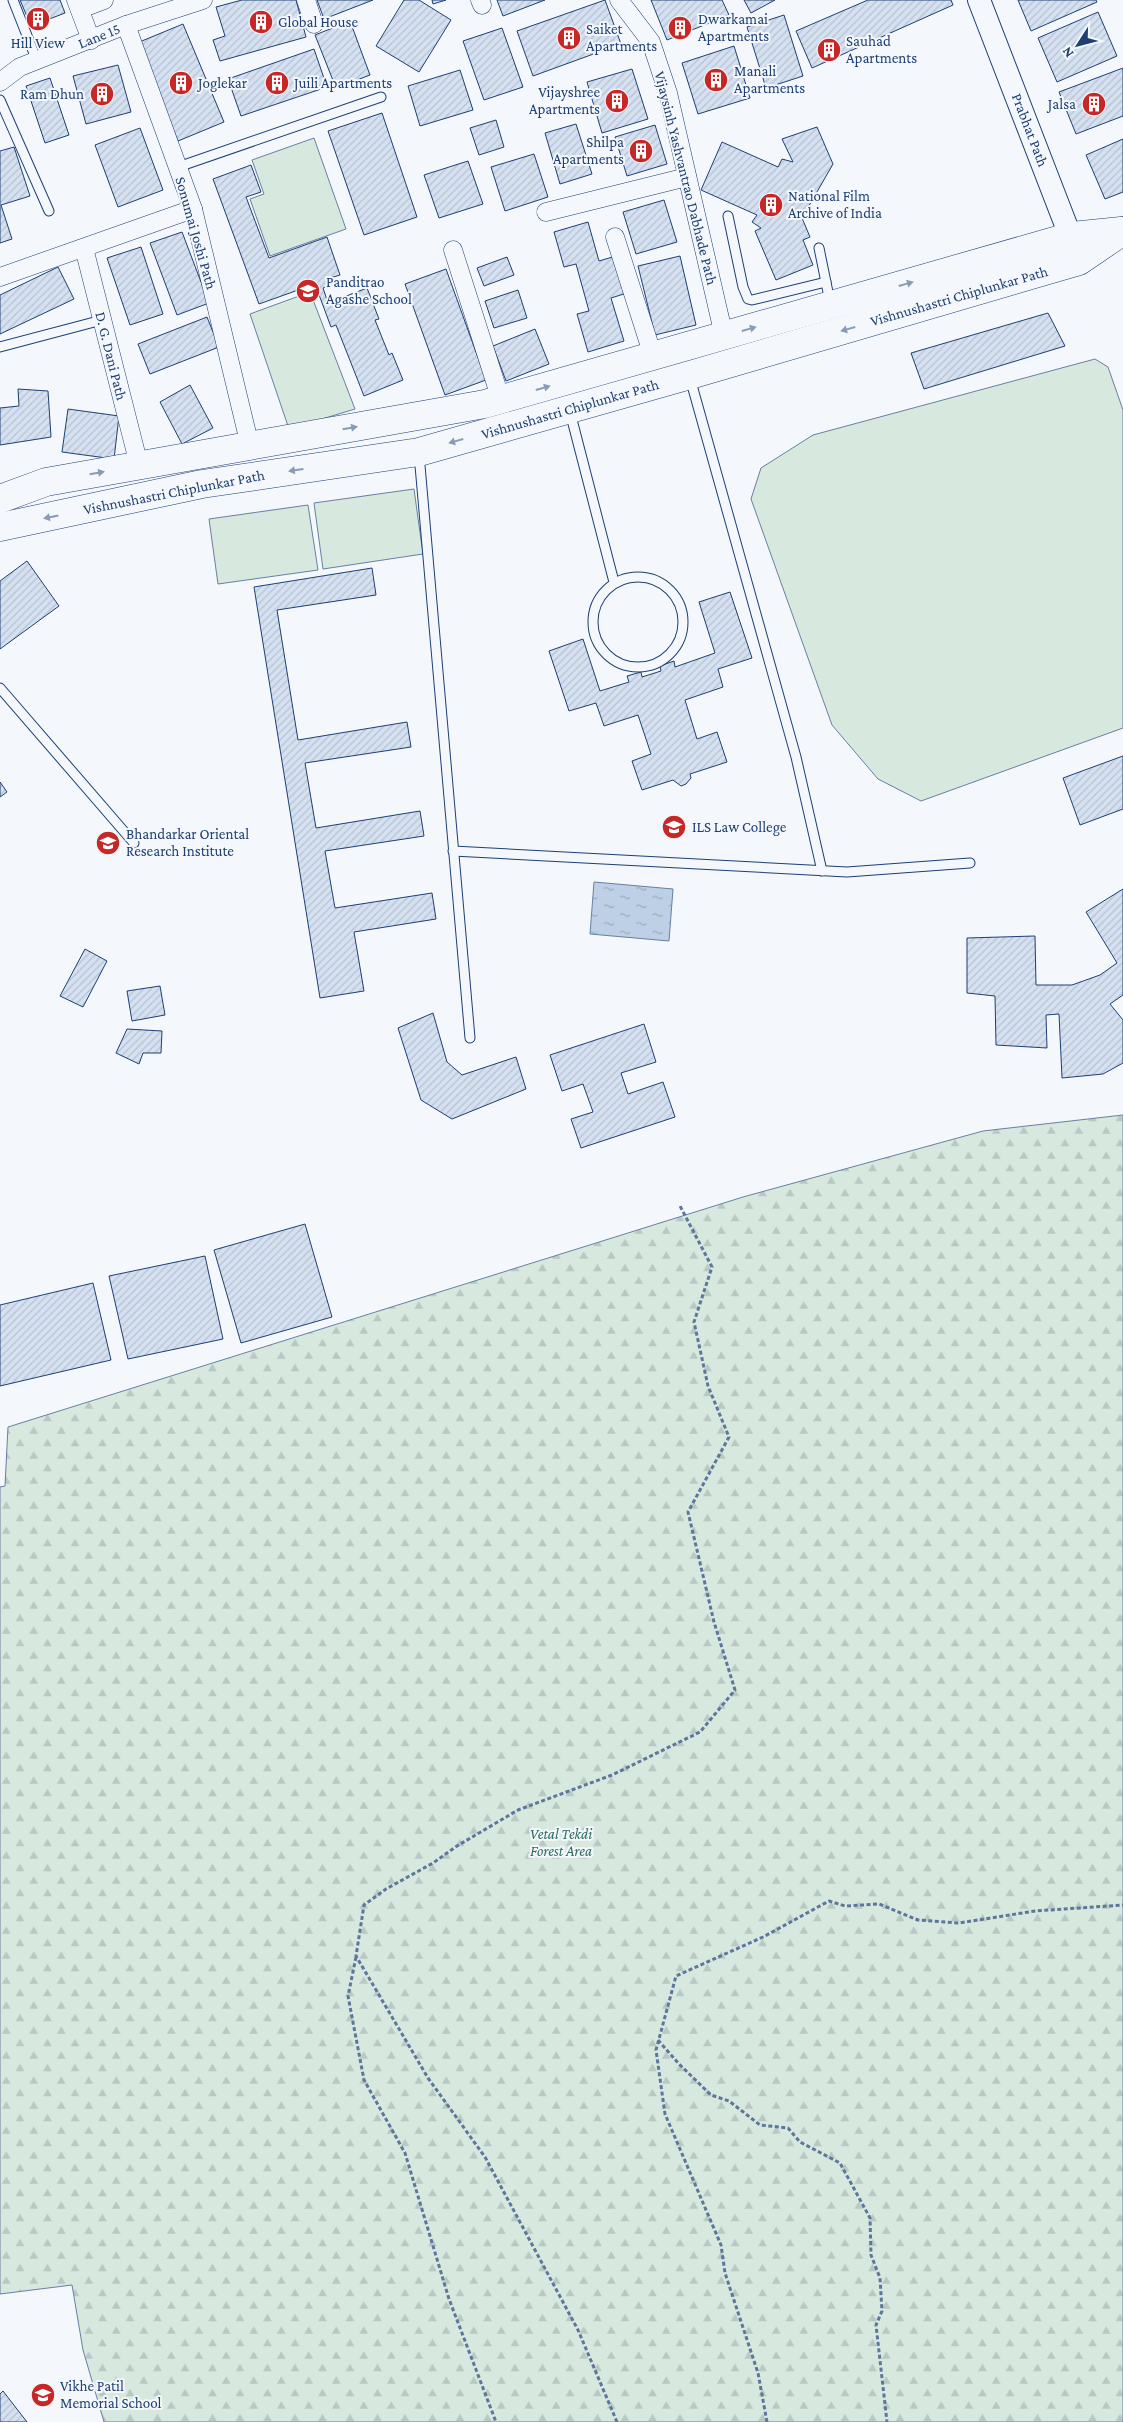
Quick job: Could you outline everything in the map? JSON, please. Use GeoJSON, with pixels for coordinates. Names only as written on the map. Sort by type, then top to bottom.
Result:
{"type":"FeatureCollection","features":[{"type":"Feature","properties":{"kind":"main road","name":"Vishnushastri Chiplunkar Path"},"geometry":{"type":"LineString","coordinates":[[0,527],[202,484],[419,452],[690,376],[1123,231]]}},
{"type":"Feature","properties":{"kind":"main road","name":"Vishnushastri Chiplunkar Path"},"geometry":{"type":"LineString","coordinates":[[0,499],[46,482],[501,400],[724,336],[828,294],[1076,248]]}},
{"type":"Feature","properties":{"kind":"street"},"geometry":{"type":"LineString","coordinates":[[90,40],[78,4],[104,0]]}},
{"type":"Feature","properties":{"kind":"street","name":"Lane 15"},"geometry":{"type":"LineString","coordinates":[[0,82],[20,67],[126,25],[163,6],[203,0]]}},
{"type":"Feature","properties":{"kind":"street"},"geometry":{"type":"LineString","coordinates":[[306,0],[314,24]]}},
{"type":"Feature","properties":{"kind":"street","name":"Vijaysinh Yashvantrao Dabhade Path"},"geometry":{"type":"LineString","coordinates":[[619,0],[650,42],[668,93],[724,336]]}},
{"type":"Feature","properties":{"kind":"street","name":"Prabhat Path"},"geometry":{"type":"LineString","coordinates":[[979,0],[1076,248]]}},
{"type":"Feature","properties":{"kind":"street","name":"Sonumai Joshi Path"},"geometry":{"type":"LineString","coordinates":[[126,25],[193,209],[250,446]]}},
{"type":"Feature","properties":{"kind":"street"},"geometry":{"type":"LineString","coordinates":[[546,212],[687,177]]}},
{"type":"Feature","properties":{"kind":"street"},"geometry":{"type":"LineString","coordinates":[[0,277],[193,209]]}},
{"type":"Feature","properties":{"kind":"street"},"geometry":{"type":"LineString","coordinates":[[615,236],[652,356]]}},
{"type":"Feature","properties":{"kind":"street","name":"D. G. Dani Path"},"geometry":{"type":"LineString","coordinates":[[84,248],[139,465]]}},
{"type":"Feature","properties":{"kind":"street"},"geometry":{"type":"LineString","coordinates":[[454,250],[501,400]]}},
{"type":"Feature","properties":{"kind":"lane"},"geometry":{"type":"LineString","coordinates":[[13,0],[37,61]]}},
{"type":"Feature","properties":{"kind":"lane"},"geometry":{"type":"LineString","coordinates":[[178,167],[381,97]]}},
{"type":"Feature","properties":{"kind":"lane"},"geometry":{"type":"LineString","coordinates":[[0,100],[49,211]]}},
{"type":"Feature","properties":{"kind":"lane"},"geometry":{"type":"LineString","coordinates":[[728,216],[743,287],[748,299],[828,294],[819,248]]}},
{"type":"Feature","properties":{"kind":"lane"},"geometry":{"type":"LineString","coordinates":[[0,346],[102,320]]}},
{"type":"Feature","properties":{"kind":"lane"},"geometry":{"type":"LineString","coordinates":[[690,376],[796,757],[822,871]]}},
{"type":"Feature","properties":{"kind":"lane"},"geometry":{"type":"LineString","coordinates":[[569,409],[614,582]]}},
{"type":"Feature","properties":{"kind":"lane"},"geometry":{"type":"LineString","coordinates":[[419,452],[470,1038]]}},
{"type":"Feature","properties":{"kind":"lane"},"geometry":{"type":"LineString","coordinates":[[645,576],[660,582],[672,592],[680,606],[683,621],[681,637],[673,651],[661,661],[646,666],[623,664],[603,651],[595,638],[592,622],[595,606],[602,593],[614,582],[629,577],[645,576]]}},
{"type":"Feature","properties":{"kind":"lane"},"geometry":{"type":"LineString","coordinates":[[0,688],[134,843]]}},
{"type":"Feature","properties":{"kind":"lane"},"geometry":{"type":"LineString","coordinates":[[453,851],[847,872],[970,863]]}},
{"type":"Feature","properties":{"kind":"path"},"geometry":{"type":"LineString","coordinates":[[496,2422],[449,2299],[405,2153],[364,2080],[348,1996],[364,1905],[386,1889],[433,1863],[457,1846],[518,1810],[612,1775],[700,1732],[735,1690],[714,1622],[688,1512],[729,1437],[708,1386],[694,1322],[712,1267],[679,1204]]}},
{"type":"Feature","properties":{"kind":"path"},"geometry":{"type":"LineString","coordinates":[[767,2422],[758,2373],[725,2273],[721,2245],[665,2114],[656,2050],[676,1976],[763,1937],[829,1901],[845,1906],[879,1904],[918,1920],[959,1923],[1035,1911],[1123,1905]]}},
{"type":"Feature","properties":{"kind":"path"},"geometry":{"type":"LineString","coordinates":[[356,1956],[428,2078],[486,2157],[578,2330],[617,2422]]}},
{"type":"Feature","properties":{"kind":"path"},"geometry":{"type":"LineString","coordinates":[[658,2040],[678,2064],[711,2095],[729,2101],[760,2125],[788,2128],[800,2142],[840,2163],[870,2218],[870,2255],[880,2278],[882,2311],[876,2325],[887,2422]]}},
{"type":"Feature","properties":{"kind":"green space"},"geometry":{"type":"Polygon","coordinates":[[[314,138],[346,229],[270,256],[250,199],[264,194],[252,160],[314,138]]]}},
{"type":"Feature","properties":{"kind":"green space"},"geometry":{"type":"Polygon","coordinates":[[[310,292],[355,409],[289,429],[250,314],[310,292]]]}},
{"type":"Feature","properties":{"kind":"green space"},"geometry":{"type":"Polygon","coordinates":[[[1095,359],[1108,367],[1123,410],[1123,728],[921,801],[878,779],[832,725],[751,499],[761,468],[813,435],[1095,359]]]}},
{"type":"Feature","properties":{"kind":"green space"},"geometry":{"type":"Polygon","coordinates":[[[414,489],[423,554],[323,569],[314,503],[414,489]]]}},
{"type":"Feature","properties":{"kind":"green space"},"geometry":{"type":"Polygon","coordinates":[[[308,505],[318,570],[218,584],[209,519],[308,505]]]}},
{"type":"Feature","properties":{"kind":"green space","name":"Vetal Tekdi Forest Area"},"geometry":{"type":"Polygon","coordinates":[[[1123,1115],[1123,2422],[104,2422],[83,2350],[72,2285],[0,2294],[0,1487],[5,1486],[8,1427],[743,1197],[983,1131],[1123,1115]]]}},
{"type":"Feature","properties":{"kind":"water"},"geometry":{"type":"Polygon","coordinates":[[[594,882],[673,889],[669,941],[590,934],[594,882]]]}},
{"type":"Feature","properties":{"kind":"building","name":"Hill View"},"geometry":{"type":"Polygon","coordinates":[[[20,0],[60,0],[65,13],[31,26],[20,0]]]}},
{"type":"Feature","properties":{"kind":"building","name":"Global House"},"geometry":{"type":"Polygon","coordinates":[[[242,0],[296,0],[306,37],[220,61],[213,40],[225,36],[216,7],[242,0]]]}},
{"type":"Feature","properties":{"kind":"building"},"geometry":{"type":"Polygon","coordinates":[[[317,0],[373,0],[324,19],[317,0]]]}},
{"type":"Feature","properties":{"kind":"building"},"geometry":{"type":"Polygon","coordinates":[[[404,0],[419,0],[451,20],[419,72],[376,46],[404,0]]]}},
{"type":"Feature","properties":{"kind":"building"},"geometry":{"type":"Polygon","coordinates":[[[432,0],[446,0],[433,4],[432,0]]]}},
{"type":"Feature","properties":{"kind":"building"},"geometry":{"type":"Polygon","coordinates":[[[497,0],[545,0],[503,16],[497,0]]]}},
{"type":"Feature","properties":{"kind":"building","name":"Saiket Apartments"},"geometry":{"type":"Polygon","coordinates":[[[605,0],[621,44],[533,76],[517,31],[605,0]]]}},
{"type":"Feature","properties":{"kind":"building","name":"Dwarkamai Apartments"},"geometry":{"type":"Polygon","coordinates":[[[651,0],[722,0],[729,15],[667,40],[651,0]]]}},
{"type":"Feature","properties":{"kind":"building"},"geometry":{"type":"Polygon","coordinates":[[[744,0],[775,0],[751,13],[744,0]]]}},
{"type":"Feature","properties":{"kind":"building","name":"Sauhad Apartments"},"geometry":{"type":"Polygon","coordinates":[[[868,0],[951,0],[953,5],[812,68],[796,31],[868,0]]]}},
{"type":"Feature","properties":{"kind":"building"},"geometry":{"type":"Polygon","coordinates":[[[1018,0],[1096,0],[1097,2],[1031,31],[1018,0]]]}},
{"type":"Feature","properties":{"kind":"building"},"geometry":{"type":"Polygon","coordinates":[[[1098,12],[1117,56],[1057,82],[1038,38],[1098,12]]]}},
{"type":"Feature","properties":{"kind":"building"},"geometry":{"type":"Polygon","coordinates":[[[784,15],[803,76],[766,88],[747,27],[784,15]]]}},
{"type":"Feature","properties":{"kind":"building"},"geometry":{"type":"Polygon","coordinates":[[[350,21],[370,75],[336,88],[315,35],[350,21]]]}},
{"type":"Feature","properties":{"kind":"building","name":"Joglekar"},"geometry":{"type":"Polygon","coordinates":[[[183,24],[224,122],[178,141],[137,43],[183,24]]]}},
{"type":"Feature","properties":{"kind":"building"},"geometry":{"type":"Polygon","coordinates":[[[502,28],[523,87],[484,100],[463,41],[502,28]]]}},
{"type":"Feature","properties":{"kind":"building","name":"Manali Apartments"},"geometry":{"type":"Polygon","coordinates":[[[734,46],[750,98],[698,114],[682,63],[734,46]]]}},
{"type":"Feature","properties":{"kind":"building","name":"Juili Apartments"},"geometry":{"type":"Polygon","coordinates":[[[314,49],[327,87],[241,116],[228,79],[314,49]]]}},
{"type":"Feature","properties":{"kind":"building","name":"Ram Dhun"},"geometry":{"type":"Polygon","coordinates":[[[118,65],[131,112],[86,124],[73,76],[118,65]]]}},
{"type":"Feature","properties":{"kind":"building","name":"Jalsa"},"geometry":{"type":"Polygon","coordinates":[[[1123,68],[1123,116],[1076,134],[1059,92],[1123,68]]]}},
{"type":"Feature","properties":{"kind":"building","name":"Vijayshree Apartments"},"geometry":{"type":"Polygon","coordinates":[[[632,69],[648,119],[602,133],[587,82],[632,69]]]}},
{"type":"Feature","properties":{"kind":"building"},"geometry":{"type":"Polygon","coordinates":[[[460,70],[473,110],[420,126],[408,86],[460,70]]]}},
{"type":"Feature","properties":{"kind":"building"},"geometry":{"type":"Polygon","coordinates":[[[50,78],[69,135],[45,143],[26,86],[50,78]]]}},
{"type":"Feature","properties":{"kind":"building"},"geometry":{"type":"Polygon","coordinates":[[[382,113],[417,217],[364,235],[328,131],[382,113]]]}},
{"type":"Feature","properties":{"kind":"building"},"geometry":{"type":"Polygon","coordinates":[[[496,120],[504,147],[479,155],[470,128],[496,120]]]}},
{"type":"Feature","properties":{"kind":"building"},"geometry":{"type":"Polygon","coordinates":[[[576,124],[592,174],[560,184],[545,133],[576,124]]]}},
{"type":"Feature","properties":{"kind":"building","name":"Shilpa Apartments"},"geometry":{"type":"Polygon","coordinates":[[[655,125],[667,164],[627,176],[615,137],[655,125]]]}},
{"type":"Feature","properties":{"kind":"building","name":"National Film Archive of India"},"geometry":{"type":"Polygon","coordinates":[[[817,127],[833,164],[802,218],[810,237],[803,240],[813,265],[776,280],[755,231],[761,228],[752,222],[757,215],[701,190],[722,142],[778,167],[782,159],[793,162],[782,139],[817,127]]]}},
{"type":"Feature","properties":{"kind":"building"},"geometry":{"type":"Polygon","coordinates":[[[140,128],[163,190],[118,207],[95,145],[140,128]]]}},
{"type":"Feature","properties":{"kind":"building"},"geometry":{"type":"Polygon","coordinates":[[[1123,139],[1123,192],[1105,199],[1086,155],[1123,139]]]}},
{"type":"Feature","properties":{"kind":"building"},"geometry":{"type":"Polygon","coordinates":[[[14,147],[30,196],[1,205],[12,239],[0,243],[0,151],[14,147]]]}},
{"type":"Feature","properties":{"kind":"building"},"geometry":{"type":"Polygon","coordinates":[[[534,154],[548,197],[505,211],[491,167],[534,154]]]}},
{"type":"Feature","properties":{"kind":"building"},"geometry":{"type":"Polygon","coordinates":[[[468,161],[483,204],[439,218],[424,175],[468,161]]]}},
{"type":"Feature","properties":{"kind":"building"},"geometry":{"type":"Polygon","coordinates":[[[251,165],[261,192],[246,197],[269,258],[327,237],[340,275],[330,278],[332,284],[323,288],[328,303],[367,288],[379,319],[375,320],[389,355],[392,353],[403,380],[364,396],[336,325],[331,327],[315,284],[259,304],[213,179],[251,165]]]}},
{"type":"Feature","properties":{"kind":"building"},"geometry":{"type":"Polygon","coordinates":[[[664,200],[677,242],[636,254],[623,212],[664,200]]]}},
{"type":"Feature","properties":{"kind":"building"},"geometry":{"type":"Polygon","coordinates":[[[588,222],[599,261],[616,256],[627,293],[611,298],[624,341],[588,352],[577,314],[589,311],[576,264],[564,267],[554,232],[588,222]]]}},
{"type":"Feature","properties":{"kind":"building"},"geometry":{"type":"Polygon","coordinates":[[[182,232],[209,303],[177,315],[150,243],[182,232]]]}},
{"type":"Feature","properties":{"kind":"building"},"geometry":{"type":"Polygon","coordinates":[[[141,247],[163,314],[130,325],[107,258],[141,247]]]}},
{"type":"Feature","properties":{"kind":"building"},"geometry":{"type":"Polygon","coordinates":[[[680,256],[696,325],[655,335],[638,266],[680,256]]]}},
{"type":"Feature","properties":{"kind":"building"},"geometry":{"type":"Polygon","coordinates":[[[507,257],[514,275],[484,286],[477,268],[507,257]]]}},
{"type":"Feature","properties":{"kind":"building"},"geometry":{"type":"Polygon","coordinates":[[[58,267],[74,299],[0,334],[0,295],[58,267]]]}},
{"type":"Feature","properties":{"kind":"building"},"geometry":{"type":"Polygon","coordinates":[[[446,269],[486,380],[445,395],[405,284],[446,269]]]}},
{"type":"Feature","properties":{"kind":"building"},"geometry":{"type":"Polygon","coordinates":[[[518,290],[527,318],[494,328],[485,301],[518,290]]]}},
{"type":"Feature","properties":{"kind":"building"},"geometry":{"type":"Polygon","coordinates":[[[1048,313],[1065,346],[924,389],[911,353],[1048,313]]]}},
{"type":"Feature","properties":{"kind":"building"},"geometry":{"type":"Polygon","coordinates":[[[207,317],[219,347],[150,374],[138,344],[207,317]]]}},
{"type":"Feature","properties":{"kind":"building"},"geometry":{"type":"Polygon","coordinates":[[[535,329],[549,364],[506,381],[493,346],[535,329]]]}},
{"type":"Feature","properties":{"kind":"building"},"geometry":{"type":"Polygon","coordinates":[[[190,385],[213,428],[182,444],[160,402],[190,385]]]}},
{"type":"Feature","properties":{"kind":"building"},"geometry":{"type":"Polygon","coordinates":[[[18,389],[48,391],[51,437],[0,445],[0,408],[19,406],[18,389]]]}},
{"type":"Feature","properties":{"kind":"building"},"geometry":{"type":"Polygon","coordinates":[[[68,409],[119,416],[114,459],[62,452],[68,409]]]}},
{"type":"Feature","properties":{"kind":"building"},"geometry":{"type":"Polygon","coordinates":[[[27,561],[59,606],[0,649],[0,581],[27,561]]]}},
{"type":"Feature","properties":{"kind":"building"},"geometry":{"type":"Polygon","coordinates":[[[372,568],[376,595],[277,610],[298,740],[407,722],[411,747],[305,763],[316,828],[420,811],[424,836],[325,851],[335,908],[432,893],[436,919],[354,932],[364,991],[320,998],[254,587],[372,568]]]}},
{"type":"Feature","properties":{"kind":"building"},"geometry":{"type":"Polygon","coordinates":[[[730,592],[752,658],[718,669],[723,687],[685,700],[697,739],[717,732],[727,762],[690,774],[691,778],[686,784],[681,786],[673,780],[642,790],[632,761],[651,754],[638,715],[604,726],[596,703],[569,711],[549,651],[583,639],[600,691],[629,682],[627,676],[641,672],[642,677],[661,671],[660,666],[674,661],[675,667],[715,653],[699,602],[730,592]]]}},
{"type":"Feature","properties":{"kind":"building"},"geometry":{"type":"Polygon","coordinates":[[[1123,756],[1123,809],[1080,825],[1063,778],[1123,756]]]}},
{"type":"Feature","properties":{"kind":"building"},"geometry":{"type":"Polygon","coordinates":[[[0,782],[7,792],[0,797],[0,782]]]}},
{"type":"Feature","properties":{"kind":"building"},"geometry":{"type":"Polygon","coordinates":[[[1123,889],[1123,995],[1110,1004],[1123,1020],[1123,1063],[1103,1074],[1062,1078],[1059,1014],[1046,1015],[1047,1048],[996,1045],[995,996],[967,993],[967,938],[1035,936],[1036,985],[1072,985],[1100,975],[1117,963],[1086,912],[1123,889]]]}},
{"type":"Feature","properties":{"kind":"building"},"geometry":{"type":"Polygon","coordinates":[[[85,949],[107,961],[83,1007],[60,996],[85,949]]]}},
{"type":"Feature","properties":{"kind":"building"},"geometry":{"type":"Polygon","coordinates":[[[160,986],[165,1015],[132,1021],[127,991],[160,986]]]}},
{"type":"Feature","properties":{"kind":"building"},"geometry":{"type":"Polygon","coordinates":[[[433,1013],[447,1062],[462,1075],[516,1057],[526,1089],[452,1119],[421,1100],[398,1028],[433,1013]]]}},
{"type":"Feature","properties":{"kind":"building"},"geometry":{"type":"Polygon","coordinates":[[[644,1024],[656,1062],[621,1073],[628,1094],[663,1082],[675,1117],[581,1148],[571,1119],[593,1112],[583,1084],[562,1091],[550,1055],[644,1024]]]}},
{"type":"Feature","properties":{"kind":"building"},"geometry":{"type":"Polygon","coordinates":[[[127,1029],[162,1031],[161,1053],[143,1053],[139,1064],[116,1053],[127,1029]]]}},
{"type":"Feature","properties":{"kind":"building"},"geometry":{"type":"Polygon","coordinates":[[[305,1224],[332,1317],[241,1343],[214,1250],[305,1224]]]}},
{"type":"Feature","properties":{"kind":"building"},"geometry":{"type":"Polygon","coordinates":[[[205,1256],[223,1339],[128,1359],[109,1276],[205,1256]]]}},
{"type":"Feature","properties":{"kind":"building"},"geometry":{"type":"Polygon","coordinates":[[[93,1283],[111,1360],[0,1386],[0,1305],[93,1283]]]}},
{"type":"Feature","properties":{"kind":"building"},"geometry":{"type":"Polygon","coordinates":[[[3,2391],[27,2422],[0,2422],[0,2394],[3,2391]]]}},
{"type":"Feature","properties":{"kind":"place","name":"Hill View"},"geometry":{"type":"Point","coordinates":[38,19]}},
{"type":"Feature","properties":{"kind":"place","name":"Global House"},"geometry":{"type":"Point","coordinates":[261,22]}},
{"type":"Feature","properties":{"kind":"place","name":"Dwarkamai Apartments"},"geometry":{"type":"Point","coordinates":[680,28]}},
{"type":"Feature","properties":{"kind":"place","name":"Saiket Apartments"},"geometry":{"type":"Point","coordinates":[569,38]}},
{"type":"Feature","properties":{"kind":"place","name":"Sauhad Apartments"},"geometry":{"type":"Point","coordinates":[829,50]}},
{"type":"Feature","properties":{"kind":"place","name":"Manali Apartments"},"geometry":{"type":"Point","coordinates":[716,80]}},
{"type":"Feature","properties":{"kind":"place","name":"Joglekar"},"geometry":{"type":"Point","coordinates":[181,83]}},
{"type":"Feature","properties":{"kind":"place","name":"Juili Apartments"},"geometry":{"type":"Point","coordinates":[277,83]}},
{"type":"Feature","properties":{"kind":"place","name":"Ram Dhun"},"geometry":{"type":"Point","coordinates":[102,94]}},
{"type":"Feature","properties":{"kind":"place","name":"Vijayshree Apartments"},"geometry":{"type":"Point","coordinates":[617,101]}},
{"type":"Feature","properties":{"kind":"place","name":"Jalsa"},"geometry":{"type":"Point","coordinates":[1094,104]}},
{"type":"Feature","properties":{"kind":"place","name":"Shilpa Apartments"},"geometry":{"type":"Point","coordinates":[641,151]}},
{"type":"Feature","properties":{"kind":"place","name":"National Film Archive of India"},"geometry":{"type":"Point","coordinates":[771,205]}},
{"type":"Feature","properties":{"kind":"place","name":"Panditrao Agashe School"},"geometry":{"type":"Point","coordinates":[308,291]}},
{"type":"Feature","properties":{"kind":"place","name":"ILS Law College"},"geometry":{"type":"Point","coordinates":[674,827]}},
{"type":"Feature","properties":{"kind":"place","name":"Bhandarkar Oriental Research Institute"},"geometry":{"type":"Point","coordinates":[108,843]}},
{"type":"Feature","properties":{"kind":"place","name":"Vikhe Patil Memorial School"},"geometry":{"type":"Point","coordinates":[43,2395]}}]}
